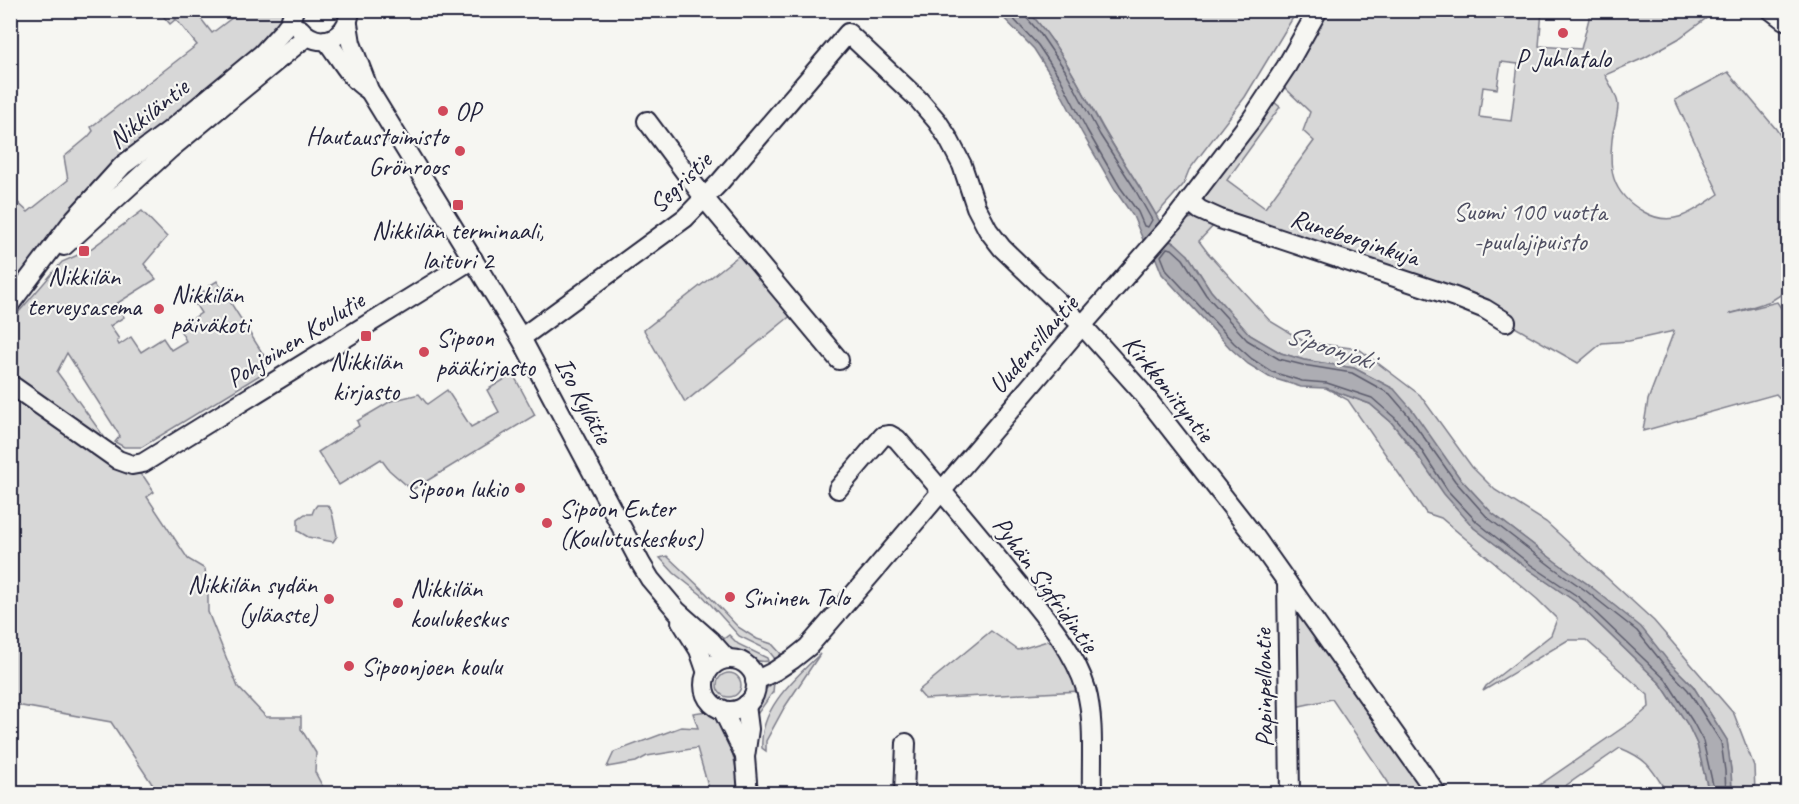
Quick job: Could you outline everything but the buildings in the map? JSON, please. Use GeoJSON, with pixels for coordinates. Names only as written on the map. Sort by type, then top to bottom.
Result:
{"type":"FeatureCollection","features":[{"type":"Feature","properties":{"kind":"street"},"geometry":{"type":"LineString","coordinates":[[294,10],[296,24],[307,36],[318,40],[326,40],[341,33],[349,17]]}},
{"type":"Feature","properties":{"kind":"street","name":"Nikkiläntie"},"geometry":{"type":"LineString","coordinates":[[10,304],[75,219],[123,165],[170,130],[262,54],[290,22],[294,10]]}},
{"type":"Feature","properties":{"kind":"street","name":"Uudensillantie"},"geometry":{"type":"LineString","coordinates":[[755,681],[784,665],[808,647],[1082,325],[1173,222],[1256,112],[1286,67],[1318,10]]}},
{"type":"Feature","properties":{"kind":"street","name":"Iso Kylätie"},"geometry":{"type":"LineString","coordinates":[[349,17],[351,43],[369,90],[521,338],[641,564],[650,579],[677,611],[711,641],[727,659]]}},
{"type":"Feature","properties":{"kind":"street","name":"Segristie"},"geometry":{"type":"LineString","coordinates":[[521,338],[685,218],[705,199],[848,33]]}},
{"type":"Feature","properties":{"kind":"street","name":"Kirkkoniityntie"},"geometry":{"type":"LineString","coordinates":[[848,33],[918,99],[937,121],[962,165],[976,207],[988,230],[1002,248],[1082,325],[1141,391],[1255,537],[1437,794]]}},
{"type":"Feature","properties":{"kind":"street","name":"Nikkiläntie"},"geometry":{"type":"LineString","coordinates":[[42,264],[78,235],[170,149],[307,36]]}},
{"type":"Feature","properties":{"kind":"street","name":"Iso Kylätie"},"geometry":{"type":"LineString","coordinates":[[326,40],[347,70],[369,90]]}},
{"type":"Feature","properties":{"kind":"street"},"geometry":{"type":"LineString","coordinates":[[647,121],[705,199],[839,360]]}},
{"type":"Feature","properties":{"kind":"street","name":"Runeberginkuja"},"geometry":{"type":"LineString","coordinates":[[1189,201],[1200,210],[1220,219],[1455,297],[1485,309],[1506,322]]}},
{"type":"Feature","properties":{"kind":"street","name":"Pohjoinen Koulutie"},"geometry":{"type":"LineString","coordinates":[[10,384],[118,460],[132,465],[143,463],[473,259]]}},
{"type":"Feature","properties":{"kind":"street","name":"Pyhän Sigfridintie"},"geometry":{"type":"LineString","coordinates":[[838,489],[883,436],[890,435],[897,439],[942,490],[1048,621],[1074,660],[1086,691],[1091,713],[1092,794]]}},
{"type":"Feature","properties":{"kind":"street","name":"Papinpellontie"},"geometry":{"type":"LineString","coordinates":[[1287,582],[1290,794]]}},
{"type":"Feature","properties":{"kind":"street","name":"Iso Kylätie"},"geometry":{"type":"LineString","coordinates":[[677,611],[699,650],[707,673]]}},
{"type":"Feature","properties":{"kind":"street"},"geometry":{"type":"LineString","coordinates":[[727,659],[735,659],[743,663],[752,671],[755,681],[753,694],[746,705],[730,711],[711,703],[704,687],[707,673],[718,662],[727,659]]}},
{"type":"Feature","properties":{"kind":"street"},"geometry":{"type":"LineString","coordinates":[[746,705],[749,729],[745,757],[748,794]]}},
{"type":"Feature","properties":{"kind":"street"},"geometry":{"type":"LineString","coordinates":[[722,709],[745,757]]}},
{"type":"Feature","properties":{"kind":"street"},"geometry":{"type":"LineString","coordinates":[[904,794],[906,743]]}},
{"type":"Feature","properties":{"kind":"green space"},"geometry":{"type":"Polygon","coordinates":[[[171,11],[195,11],[212,33],[241,11],[283,11],[287,16],[274,36],[222,79],[11,290],[11,205],[16,201],[28,212],[68,180],[64,157],[88,137],[93,131],[91,127],[197,45],[176,19],[170,24],[163,16],[171,11]]]}},
{"type":"Feature","properties":{"kind":"green space"},"geometry":{"type":"Polygon","coordinates":[[[1028,11],[1297,11],[1245,97],[1189,170],[1183,185],[1156,215],[1059,51],[1028,11]]]}},
{"type":"Feature","properties":{"kind":"green space","name":"Suomi 100 vuotta -puulajipuisto"},"geometry":{"type":"Polygon","coordinates":[[[1328,11],[1542,11],[1539,46],[1581,49],[1591,11],[1716,11],[1678,39],[1644,58],[1605,75],[1618,101],[1613,132],[1612,168],[1618,188],[1624,197],[1633,205],[1655,217],[1664,219],[1683,216],[1719,194],[1675,100],[1728,72],[1776,129],[1788,147],[1788,290],[1771,301],[1729,314],[1777,302],[1788,318],[1788,407],[1776,394],[1643,431],[1648,400],[1674,331],[1629,341],[1602,343],[1578,363],[1506,322],[1203,205],[1205,194],[1214,179],[1274,102],[1280,107],[1227,180],[1265,208],[1314,141],[1303,131],[1310,112],[1283,86],[1328,11]],[[1501,62],[1497,89],[1483,87],[1479,117],[1511,121],[1518,64],[1501,62]]]}},
{"type":"Feature","properties":{"kind":"green space"},"geometry":{"type":"Polygon","coordinates":[[[142,211],[167,237],[144,264],[156,279],[116,304],[124,317],[110,326],[119,339],[117,341],[119,345],[131,337],[141,352],[163,338],[171,350],[186,341],[179,328],[201,313],[192,299],[204,291],[207,295],[212,292],[209,286],[217,281],[268,362],[260,375],[142,447],[124,447],[115,442],[120,436],[67,353],[57,372],[123,463],[144,477],[154,492],[147,497],[188,559],[205,569],[208,612],[238,687],[266,717],[301,717],[301,729],[316,753],[315,772],[326,793],[158,793],[111,722],[11,704],[11,321],[62,262],[89,250],[142,211]]]}},
{"type":"Feature","properties":{"kind":"green space"},"geometry":{"type":"Polygon","coordinates":[[[1194,217],[1215,224],[1199,241],[1270,321],[1305,342],[1359,349],[1420,395],[1472,467],[1495,490],[1546,522],[1654,621],[1734,714],[1754,766],[1755,793],[1732,793],[1727,740],[1693,686],[1589,585],[1492,513],[1459,477],[1394,389],[1354,368],[1304,360],[1281,353],[1250,335],[1211,291],[1188,255],[1166,240],[1186,220],[1194,217]]]}},
{"type":"Feature","properties":{"kind":"green space"},"geometry":{"type":"Polygon","coordinates":[[[742,253],[793,314],[685,402],[644,330],[742,253]]]}},
{"type":"Feature","properties":{"kind":"green space"},"geometry":{"type":"Polygon","coordinates":[[[513,374],[535,415],[412,490],[389,470],[381,459],[339,485],[318,452],[359,426],[357,421],[391,401],[419,394],[427,404],[447,390],[471,427],[499,412],[487,390],[513,374]]]}},
{"type":"Feature","properties":{"kind":"green space"},"geometry":{"type":"Polygon","coordinates":[[[1326,388],[1370,404],[1391,422],[1474,528],[1576,602],[1661,684],[1688,725],[1697,744],[1709,793],[1667,793],[1643,761],[1620,748],[1555,793],[1528,793],[1634,720],[1649,707],[1648,695],[1586,640],[1568,640],[1483,691],[1486,686],[1551,635],[1557,619],[1537,599],[1441,518],[1426,513],[1348,400],[1326,388]]]}},
{"type":"Feature","properties":{"kind":"green space"},"geometry":{"type":"Polygon","coordinates":[[[317,505],[327,505],[331,510],[337,536],[333,542],[308,537],[298,531],[298,519],[305,514],[312,514],[317,505]]]}},
{"type":"Feature","properties":{"kind":"green space"},"geometry":{"type":"Polygon","coordinates":[[[667,556],[738,627],[757,639],[772,644],[782,655],[776,660],[768,650],[739,636],[703,596],[674,573],[660,558],[667,556]]]}},
{"type":"Feature","properties":{"kind":"green space"},"geometry":{"type":"Polygon","coordinates":[[[1296,602],[1430,793],[1388,793],[1388,782],[1332,699],[1295,707],[1296,602]]]}},
{"type":"Feature","properties":{"kind":"green space"},"geometry":{"type":"Polygon","coordinates":[[[991,631],[1018,650],[1054,639],[1080,691],[925,699],[918,691],[991,631]]]}},
{"type":"Feature","properties":{"kind":"green space"},"geometry":{"type":"Polygon","coordinates":[[[729,635],[738,644],[767,658],[768,661],[743,656],[721,641],[729,635]]]}},
{"type":"Feature","properties":{"kind":"green space"},"geometry":{"type":"Polygon","coordinates":[[[820,654],[784,708],[766,741],[766,751],[762,748],[763,734],[772,708],[789,684],[820,654]]]}},
{"type":"Feature","properties":{"kind":"green space"},"geometry":{"type":"Polygon","coordinates":[[[729,673],[734,674],[740,680],[740,690],[734,696],[729,697],[724,696],[718,690],[717,685],[718,680],[724,674],[729,673]]]}},
{"type":"Feature","properties":{"kind":"green space"},"geometry":{"type":"Polygon","coordinates":[[[774,682],[773,692],[753,720],[754,708],[759,698],[774,682]]]}},
{"type":"Feature","properties":{"kind":"green space"},"geometry":{"type":"Polygon","coordinates":[[[707,711],[716,715],[729,739],[740,793],[710,793],[697,748],[647,756],[636,762],[607,767],[614,752],[681,727],[698,728],[693,713],[707,711]]]}},
{"type":"Feature","properties":{"kind":"water"},"geometry":{"type":"Polygon","coordinates":[[[997,11],[1028,11],[1059,52],[1160,222],[1144,242],[1133,216],[1115,190],[1034,49],[997,11]]]}},
{"type":"Feature","properties":{"kind":"water"},"geometry":{"type":"Polygon","coordinates":[[[1166,240],[1175,243],[1188,255],[1211,291],[1250,335],[1281,353],[1304,360],[1354,368],[1394,389],[1413,411],[1459,477],[1492,513],[1641,627],[1669,662],[1693,686],[1727,740],[1732,793],[1709,793],[1697,744],[1688,725],[1661,684],[1576,602],[1474,528],[1444,494],[1391,422],[1370,404],[1326,388],[1301,387],[1269,377],[1248,364],[1230,348],[1162,274],[1154,254],[1166,240]]]}},
{"type":"Feature","properties":{"kind":"place","name":"P Juhlatalo"},"geometry":{"type":"Point","coordinates":[1563,33]}},
{"type":"Feature","properties":{"kind":"place","name":"OP"},"geometry":{"type":"Point","coordinates":[443,111]}},
{"type":"Feature","properties":{"kind":"place","name":"Hautaustoimisto Grönroos"},"geometry":{"type":"Point","coordinates":[460,151]}},
{"type":"Feature","properties":{"kind":"place","name":"Nikkilän terminaali, laituri 2"},"geometry":{"type":"Point","coordinates":[458,205]}},
{"type":"Feature","properties":{"kind":"place","name":"Nikkilän terveysasema"},"geometry":{"type":"Point","coordinates":[84,251]}},
{"type":"Feature","properties":{"kind":"place","name":"Nikkilän päiväkoti"},"geometry":{"type":"Point","coordinates":[159,309]}},
{"type":"Feature","properties":{"kind":"place","name":"Nikkilän kirjasto"},"geometry":{"type":"Point","coordinates":[366,336]}},
{"type":"Feature","properties":{"kind":"place","name":"Sipoon pääkirjasto"},"geometry":{"type":"Point","coordinates":[424,352]}},
{"type":"Feature","properties":{"kind":"place","name":"Sipoon lukio"},"geometry":{"type":"Point","coordinates":[520,488]}},
{"type":"Feature","properties":{"kind":"place","name":"Sipoon Enter (Koulutuskeskus)"},"geometry":{"type":"Point","coordinates":[547,523]}},
{"type":"Feature","properties":{"kind":"place","name":"Sininen Talo"},"geometry":{"type":"Point","coordinates":[730,597]}},
{"type":"Feature","properties":{"kind":"place","name":"Nikkilän sydän (yläaste)"},"geometry":{"type":"Point","coordinates":[329,599]}},
{"type":"Feature","properties":{"kind":"place","name":"Nikkilän koulukeskus"},"geometry":{"type":"Point","coordinates":[398,603]}},
{"type":"Feature","properties":{"kind":"place","name":"Sipoonjoen koulu"},"geometry":{"type":"Point","coordinates":[349,666]}},
{"type":"Feature","properties":{"kind":"water label","name":"Sipoonjoki"},"geometry":{"type":"Point","coordinates":[1330,347]}}]}
